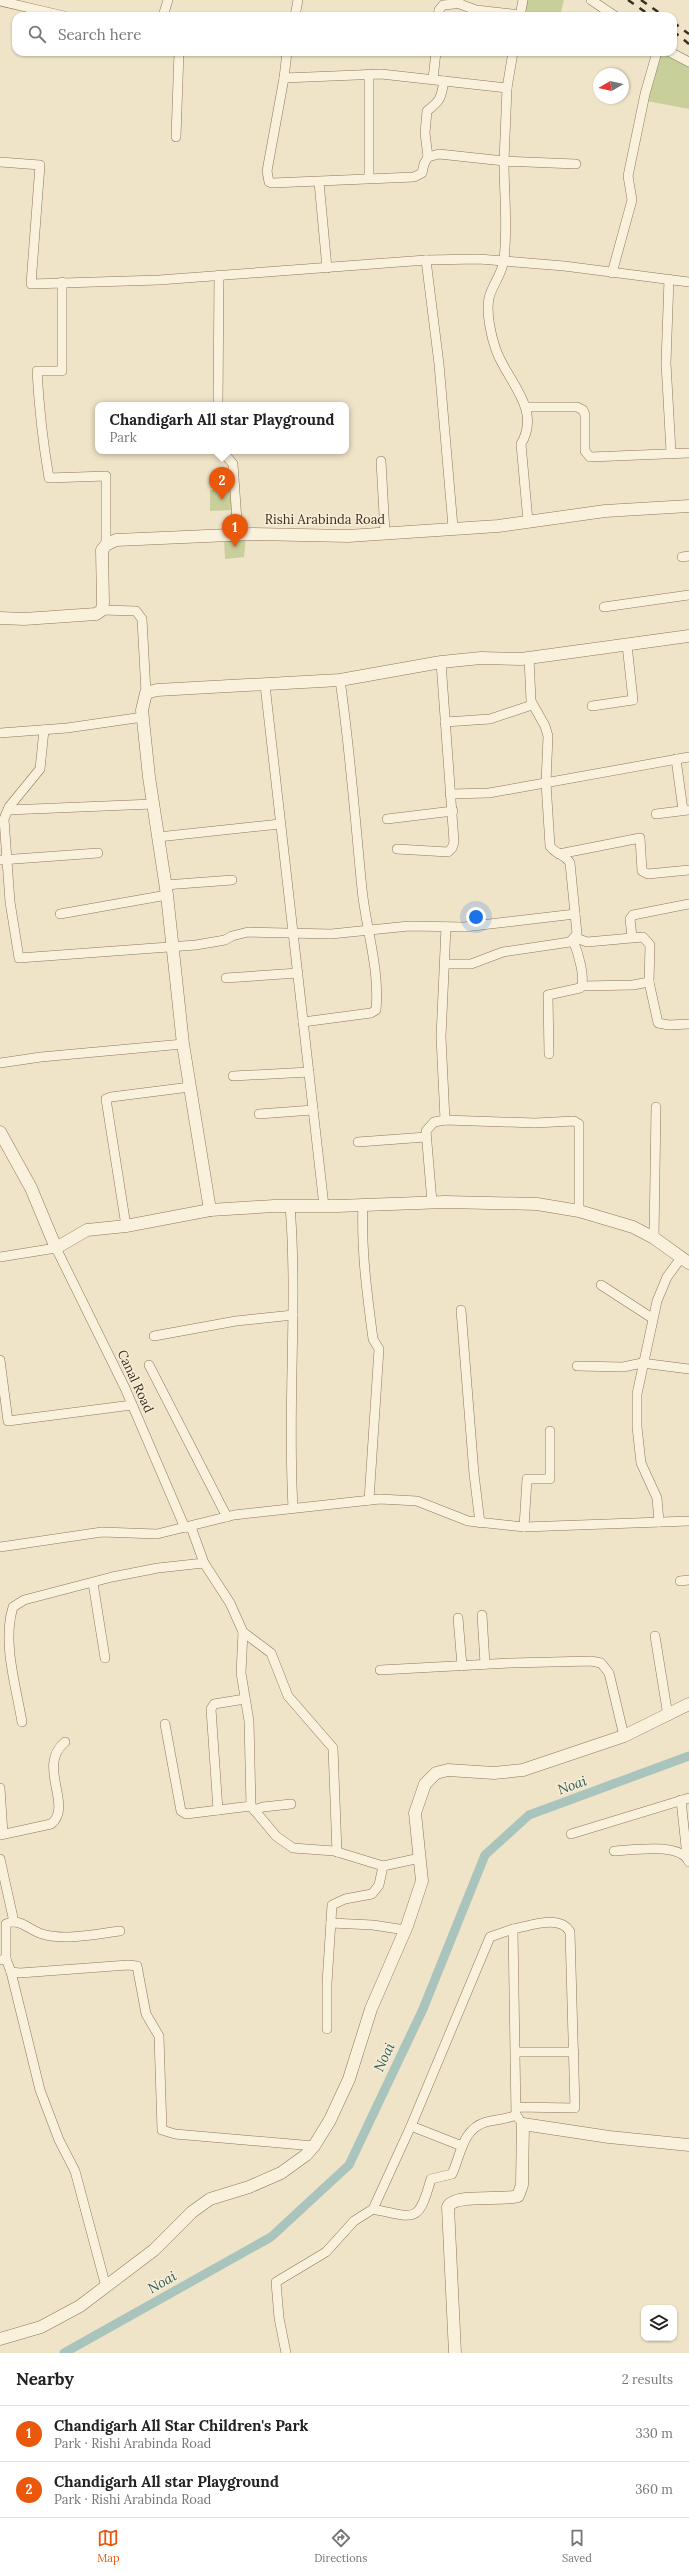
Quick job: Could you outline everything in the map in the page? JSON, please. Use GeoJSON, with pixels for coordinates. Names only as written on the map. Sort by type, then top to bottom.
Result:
{"type":"FeatureCollection","features":[{"type":"Feature","properties":{"kind":"street"},"geometry":{"type":"LineString","coordinates":[[165,12],[168,0]]}},
{"type":"Feature","properties":{"kind":"street"},"geometry":{"type":"LineString","coordinates":[[296,12],[298,0]]}},
{"type":"Feature","properties":{"kind":"street"},"geometry":{"type":"LineString","coordinates":[[521,12],[523,0]]}},
{"type":"Feature","properties":{"kind":"street"},"geometry":{"type":"LineString","coordinates":[[591,0],[609,12]]}},
{"type":"Feature","properties":{"kind":"street"},"geometry":{"type":"LineString","coordinates":[[0,1],[47,12]]}},
{"type":"Feature","properties":{"kind":"street"},"geometry":{"type":"LineString","coordinates":[[439,12],[441,2],[458,1],[476,10],[494,12]]}},
{"type":"Feature","properties":{"kind":"street"},"geometry":{"type":"LineString","coordinates":[[176,137],[178,56]]}},
{"type":"Feature","properties":{"kind":"street"},"geometry":{"type":"LineString","coordinates":[[287,56],[268,178],[272,183],[414,177],[422,173],[424,164],[428,157],[425,117],[427,111],[441,98],[444,82]]}},
{"type":"Feature","properties":{"kind":"street"},"geometry":{"type":"LineString","coordinates":[[433,79],[436,56]]}},
{"type":"Feature","properties":{"kind":"street"},"geometry":{"type":"LineString","coordinates":[[512,56],[507,88],[504,161],[507,227],[504,261],[489,298],[489,319],[496,350],[527,407],[526,435],[521,444],[528,521]]}},
{"type":"Feature","properties":{"kind":"street"},"geometry":{"type":"LineString","coordinates":[[612,273],[632,200],[630,170],[646,88],[656,56]]}},
{"type":"Feature","properties":{"kind":"street"},"geometry":{"type":"LineString","coordinates":[[677,56],[689,62]]}},
{"type":"Feature","properties":{"kind":"street"},"geometry":{"type":"LineString","coordinates":[[284,78],[369,74],[433,79],[444,82],[507,88]]}},
{"type":"Feature","properties":{"kind":"street"},"geometry":{"type":"LineString","coordinates":[[369,74],[369,178]]}},
{"type":"Feature","properties":{"kind":"street"},"geometry":{"type":"LineString","coordinates":[[428,157],[439,154],[504,161],[576,164]]}},
{"type":"Feature","properties":{"kind":"street"},"geometry":{"type":"LineString","coordinates":[[0,162],[40,165],[31,284],[219,275],[426,260],[479,259],[689,282]]}},
{"type":"Feature","properties":{"kind":"street"},"geometry":{"type":"LineString","coordinates":[[320,182],[327,268]]}},
{"type":"Feature","properties":{"kind":"street"},"geometry":{"type":"LineString","coordinates":[[426,260],[439,364],[452,528]]}},
{"type":"Feature","properties":{"kind":"street"},"geometry":{"type":"LineString","coordinates":[[218,402],[219,275]]}},
{"type":"Feature","properties":{"kind":"street"},"geometry":{"type":"LineString","coordinates":[[669,279],[666,363],[671,452]]}},
{"type":"Feature","properties":{"kind":"street"},"geometry":{"type":"LineString","coordinates":[[62,282],[62,371],[37,371],[41,432],[49,478],[106,476],[106,545],[102,550],[102,610]]}},
{"type":"Feature","properties":{"kind":"street"},"geometry":{"type":"LineString","coordinates":[[527,407],[577,407],[583,410],[586,415],[586,451],[590,457],[671,452],[689,453]]}},
{"type":"Feature","properties":{"kind":"street"},"geometry":{"type":"LineString","coordinates":[[225,454],[233,464],[238,535]]}},
{"type":"Feature","properties":{"kind":"street"},"geometry":{"type":"LineString","coordinates":[[381,461],[385,533]]}},
{"type":"Feature","properties":{"kind":"street","name":"Rishi Arabinda Road"},"geometry":{"type":"LineString","coordinates":[[106,545],[116,540],[238,535],[348,536],[498,526],[605,511],[689,506]]}},
{"type":"Feature","properties":{"kind":"street"},"geometry":{"type":"LineString","coordinates":[[604,607],[689,595]]}},
{"type":"Feature","properties":{"kind":"street"},"geometry":{"type":"LineString","coordinates":[[0,618],[81,616],[96,614],[102,610],[136,612],[140,614],[142,619],[146,693],[143,717],[153,804],[166,890],[170,945],[183,1044],[210,1210]]}},
{"type":"Feature","properties":{"kind":"street"},"geometry":{"type":"LineString","coordinates":[[146,693],[157,690],[233,684],[265,685],[340,680],[441,662],[481,658],[529,658],[689,636]]}},
{"type":"Feature","properties":{"kind":"street"},"geometry":{"type":"LineString","coordinates":[[592,706],[634,700],[627,644]]}},
{"type":"Feature","properties":{"kind":"street"},"geometry":{"type":"LineString","coordinates":[[529,658],[532,705],[546,726],[548,736],[546,783],[550,846],[559,854],[567,858],[570,863],[575,914],[574,939],[578,952],[582,986]]}},
{"type":"Feature","properties":{"kind":"street"},"geometry":{"type":"LineString","coordinates":[[397,849],[448,852],[452,848],[454,842],[453,811],[450,794],[441,662]]}},
{"type":"Feature","properties":{"kind":"street"},"geometry":{"type":"LineString","coordinates":[[303,1022],[374,1012],[377,990],[368,931],[340,680]]}},
{"type":"Feature","properties":{"kind":"street"},"geometry":{"type":"LineString","coordinates":[[265,685],[324,1206]]}},
{"type":"Feature","properties":{"kind":"street"},"geometry":{"type":"LineString","coordinates":[[445,722],[490,719],[532,705]]}},
{"type":"Feature","properties":{"kind":"street"},"geometry":{"type":"LineString","coordinates":[[0,734],[44,730],[143,717]]}},
{"type":"Feature","properties":{"kind":"street"},"geometry":{"type":"LineString","coordinates":[[44,730],[40,769],[26,784],[8,810],[4,819],[3,860],[19,958],[170,945],[196,945],[225,940],[232,936],[248,932],[292,933],[368,931],[409,926],[464,927],[575,914]]}},
{"type":"Feature","properties":{"kind":"street"},"geometry":{"type":"LineString","coordinates":[[450,794],[489,793],[676,759],[689,758]]}},
{"type":"Feature","properties":{"kind":"street"},"geometry":{"type":"LineString","coordinates":[[656,814],[686,810],[676,759]]}},
{"type":"Feature","properties":{"kind":"street"},"geometry":{"type":"LineString","coordinates":[[8,810],[153,804]]}},
{"type":"Feature","properties":{"kind":"street"},"geometry":{"type":"LineString","coordinates":[[387,819],[453,811]]}},
{"type":"Feature","properties":{"kind":"street"},"geometry":{"type":"LineString","coordinates":[[158,837],[280,824]]}},
{"type":"Feature","properties":{"kind":"street"},"geometry":{"type":"LineString","coordinates":[[559,854],[640,838],[642,871],[648,874],[689,870]]}},
{"type":"Feature","properties":{"kind":"street"},"geometry":{"type":"LineString","coordinates":[[3,860],[98,852]]}},
{"type":"Feature","properties":{"kind":"street"},"geometry":{"type":"LineString","coordinates":[[60,914],[166,890],[232,880]]}},
{"type":"Feature","properties":{"kind":"street"},"geometry":{"type":"LineString","coordinates":[[632,937],[630,918],[633,915],[689,904]]}},
{"type":"Feature","properties":{"kind":"street"},"geometry":{"type":"LineString","coordinates":[[445,1120],[441,1037],[446,964],[446,927]]}},
{"type":"Feature","properties":{"kind":"street"},"geometry":{"type":"LineString","coordinates":[[446,964],[471,964],[503,952],[547,946],[574,939],[587,942],[643,937],[648,940],[649,982],[658,1023],[669,1025],[689,1024]]}},
{"type":"Feature","properties":{"kind":"street"},"geometry":{"type":"LineString","coordinates":[[226,978],[298,973]]}},
{"type":"Feature","properties":{"kind":"street"},"geometry":{"type":"LineString","coordinates":[[549,1054],[548,995],[582,986],[633,986],[649,982]]}},
{"type":"Feature","properties":{"kind":"street"},"geometry":{"type":"LineString","coordinates":[[0,1064],[41,1057],[183,1044]]}},
{"type":"Feature","properties":{"kind":"street"},"geometry":{"type":"LineString","coordinates":[[233,1076],[309,1072]]}},
{"type":"Feature","properties":{"kind":"street"},"geometry":{"type":"LineString","coordinates":[[126,1226],[105,1104],[106,1099],[111,1097],[190,1088]]}},
{"type":"Feature","properties":{"kind":"street"},"geometry":{"type":"LineString","coordinates":[[654,1238],[656,1107]]}},
{"type":"Feature","properties":{"kind":"street"},"geometry":{"type":"LineString","coordinates":[[259,1114],[313,1110]]}},
{"type":"Feature","properties":{"kind":"street"},"geometry":{"type":"LineString","coordinates":[[432,1202],[426,1138],[428,1126],[445,1120],[535,1123],[578,1121],[579,1212]]}},
{"type":"Feature","properties":{"kind":"street","name":"Canal Road"},"geometry":{"type":"LineString","coordinates":[[0,1132],[31,1188],[56,1248],[132,1405],[204,1563],[230,1603],[243,1632]]}},
{"type":"Feature","properties":{"kind":"street"},"geometry":{"type":"LineString","coordinates":[[358,1142],[426,1138]]}},
{"type":"Feature","properties":{"kind":"street"},"geometry":{"type":"LineString","coordinates":[[0,1257],[56,1248],[87,1230],[126,1226],[210,1210],[290,1205],[324,1206],[432,1202],[536,1204],[579,1212],[633,1227],[654,1238],[685,1261],[667,1277],[657,1301],[642,1363],[637,1394],[637,1427],[641,1464],[657,1498],[659,1522]]}},
{"type":"Feature","properties":{"kind":"street"},"geometry":{"type":"LineString","coordinates":[[363,1204],[363,1267],[373,1339],[378,1349],[369,1500]]}},
{"type":"Feature","properties":{"kind":"street"},"geometry":{"type":"LineString","coordinates":[[290,1205],[294,1262],[291,1467],[293,1507]]}},
{"type":"Feature","properties":{"kind":"street"},"geometry":{"type":"LineString","coordinates":[[601,1285],[652,1318]]}},
{"type":"Feature","properties":{"kind":"street"},"geometry":{"type":"LineString","coordinates":[[461,1310],[474,1474],[480,1523]]}},
{"type":"Feature","properties":{"kind":"street"},"geometry":{"type":"LineString","coordinates":[[154,1336],[236,1321],[293,1315]]}},
{"type":"Feature","properties":{"kind":"street"},"geometry":{"type":"LineString","coordinates":[[0,1360],[8,1421],[132,1405]]}},
{"type":"Feature","properties":{"kind":"street"},"geometry":{"type":"LineString","coordinates":[[577,1366],[623,1367],[642,1363],[689,1369]]}},
{"type":"Feature","properties":{"kind":"street"},"geometry":{"type":"LineString","coordinates":[[149,1364],[227,1516]]}},
{"type":"Feature","properties":{"kind":"street"},"geometry":{"type":"LineString","coordinates":[[524,1527],[527,1479],[550,1479],[550,1431]]}},
{"type":"Feature","properties":{"kind":"street"},"geometry":{"type":"LineString","coordinates":[[0,1547],[102,1532],[157,1534],[205,1523],[227,1516],[293,1507],[369,1500],[412,1500],[461,1519],[480,1523],[524,1527],[689,1521]]}},
{"type":"Feature","properties":{"kind":"street"},"geometry":{"type":"LineString","coordinates":[[22,1722],[9,1638],[9,1621],[13,1607],[24,1600],[158,1568],[204,1563]]}},
{"type":"Feature","properties":{"kind":"street"},"geometry":{"type":"LineString","coordinates":[[94,1583],[105,1658]]}},
{"type":"Feature","properties":{"kind":"street"},"geometry":{"type":"LineString","coordinates":[[482,1615],[485,1664]]}},
{"type":"Feature","properties":{"kind":"street"},"geometry":{"type":"LineString","coordinates":[[458,1618],[462,1666]]}},
{"type":"Feature","properties":{"kind":"street"},"geometry":{"type":"LineString","coordinates":[[243,1632],[241,1673],[249,1721],[253,1808],[285,1844],[293,1848],[337,1852],[383,1866],[420,1858]]}},
{"type":"Feature","properties":{"kind":"street"},"geometry":{"type":"LineString","coordinates":[[243,1632],[271,1653],[288,1696],[312,1726],[333,1748],[337,1852]]}},
{"type":"Feature","properties":{"kind":"street"},"geometry":{"type":"LineString","coordinates":[[655,1636],[668,1716]]}},
{"type":"Feature","properties":{"kind":"street"},"geometry":{"type":"LineString","coordinates":[[380,1670],[485,1664],[591,1661],[601,1663],[609,1673],[624,1736]]}},
{"type":"Feature","properties":{"kind":"street"},"geometry":{"type":"LineString","coordinates":[[218,1810],[211,1709],[214,1704],[245,1699]]}},
{"type":"Feature","properties":{"kind":"street"},"geometry":{"type":"LineString","coordinates":[[0,2339],[41,2327],[80,2306],[154,2250],[192,2212],[210,2199],[249,2187],[281,2173],[314,2146],[330,2120],[349,2079],[370,2009],[405,1930],[422,1881],[415,1813],[417,1803],[425,1784],[436,1773],[448,1770],[494,1773],[523,1770],[624,1736],[668,1716],[689,1704]]}},
{"type":"Feature","properties":{"kind":"street"},"geometry":{"type":"LineString","coordinates":[[164,1724],[181,1811],[186,1814],[291,1804]]}},
{"type":"Feature","properties":{"kind":"street"},"geometry":{"type":"LineString","coordinates":[[0,1788],[2,1834],[51,1824],[56,1820],[59,1811],[53,1762],[58,1748],[65,1742]]}},
{"type":"Feature","properties":{"kind":"street"},"geometry":{"type":"LineString","coordinates":[[571,1834],[685,1799],[688,1859]]}},
{"type":"Feature","properties":{"kind":"street"},"geometry":{"type":"LineString","coordinates":[[614,1851],[668,1849],[680,1851],[688,1859]]}},
{"type":"Feature","properties":{"kind":"street"},"geometry":{"type":"LineString","coordinates":[[0,1859],[14,1922]]}},
{"type":"Feature","properties":{"kind":"street"},"geometry":{"type":"LineString","coordinates":[[327,2029],[327,1983],[332,1906],[337,1901],[372,1894],[376,1891],[383,1866]]}},
{"type":"Feature","properties":{"kind":"street"},"geometry":{"type":"LineString","coordinates":[[106,2287],[75,2171],[59,2140],[40,2090],[11,1972],[3,1960],[6,1924],[14,1922],[41,1934],[52,1936],[120,1931]]}},
{"type":"Feature","properties":{"kind":"street"},"geometry":{"type":"LineString","coordinates":[[286,2353],[279,2318],[276,2282],[326,2252],[354,2221],[373,2209],[411,2126],[490,1937],[513,1929],[559,1922],[566,1925],[570,1932],[575,2108],[516,2111],[507,2120],[488,2122],[476,2126],[469,2133],[462,2146],[452,2174],[431,2179],[423,2206],[416,2214],[408,2217],[373,2209]]}},
{"type":"Feature","properties":{"kind":"street"},"geometry":{"type":"LineString","coordinates":[[331,1923],[373,1925],[405,1930]]}},
{"type":"Feature","properties":{"kind":"street"},"geometry":{"type":"LineString","coordinates":[[456,2353],[448,2207],[452,2202],[461,2199],[518,2196],[522,2185],[524,2124],[516,2111],[513,1929]]}},
{"type":"Feature","properties":{"kind":"street"},"geometry":{"type":"LineString","coordinates":[[11,1972],[36,1972],[128,1965],[137,1966],[146,2014],[159,2036],[162,2130],[175,2134],[314,2146]]}},
{"type":"Feature","properties":{"kind":"street"},"geometry":{"type":"LineString","coordinates":[[516,2052],[574,2052]]}},
{"type":"Feature","properties":{"kind":"street"},"geometry":{"type":"LineString","coordinates":[[524,2124],[609,2137],[689,2145]]}},
{"type":"Feature","properties":{"kind":"street"},"geometry":{"type":"LineString","coordinates":[[411,2126],[462,2146]]}},
{"type":"Feature","properties":{"kind":"green space"},"geometry":{"type":"Polygon","coordinates":[[[525,0],[564,0],[561,12],[523,12],[525,0]]]}},
{"type":"Feature","properties":{"kind":"green space"},"geometry":{"type":"Polygon","coordinates":[[[658,56],[667,56],[689,67],[689,109],[647,101],[658,56]]]}},
{"type":"Feature","properties":{"kind":"green space"},"geometry":{"type":"Polygon","coordinates":[[[210,490],[233,490],[234,510],[210,511],[210,490]]]}},
{"type":"Feature","properties":{"kind":"green space"},"geometry":{"type":"Polygon","coordinates":[[[246,536],[244,557],[225,559],[224,537],[246,536]]]}},
{"type":"Feature","properties":{"kind":"waterway","name":"Noai"},"geometry":{"type":"LineString","coordinates":[[64,2353],[271,2237],[349,2165],[423,2009],[485,1855],[529,1815],[689,1756]]}},
{"type":"Feature","properties":{"kind":"railway"},"geometry":{"type":"LineString","coordinates":[[628,0],[645,12]]}},
{"type":"Feature","properties":{"kind":"railway"},"geometry":{"type":"LineString","coordinates":[[641,0],[658,12]]}},
{"type":"Feature","properties":{"kind":"railway"},"geometry":{"type":"LineString","coordinates":[[677,25],[689,34]]}},
{"type":"Feature","properties":{"kind":"railway"},"geometry":{"type":"LineString","coordinates":[[677,34],[689,44]]}},
{"type":"Feature","properties":{"kind":"place","name":"Chandigarh All star Playground"},"geometry":{"type":"Point","coordinates":[222,500]}},
{"type":"Feature","properties":{"kind":"place","name":"Chandigarh All Star Children's Park"},"geometry":{"type":"Point","coordinates":[235,547]}}]}
